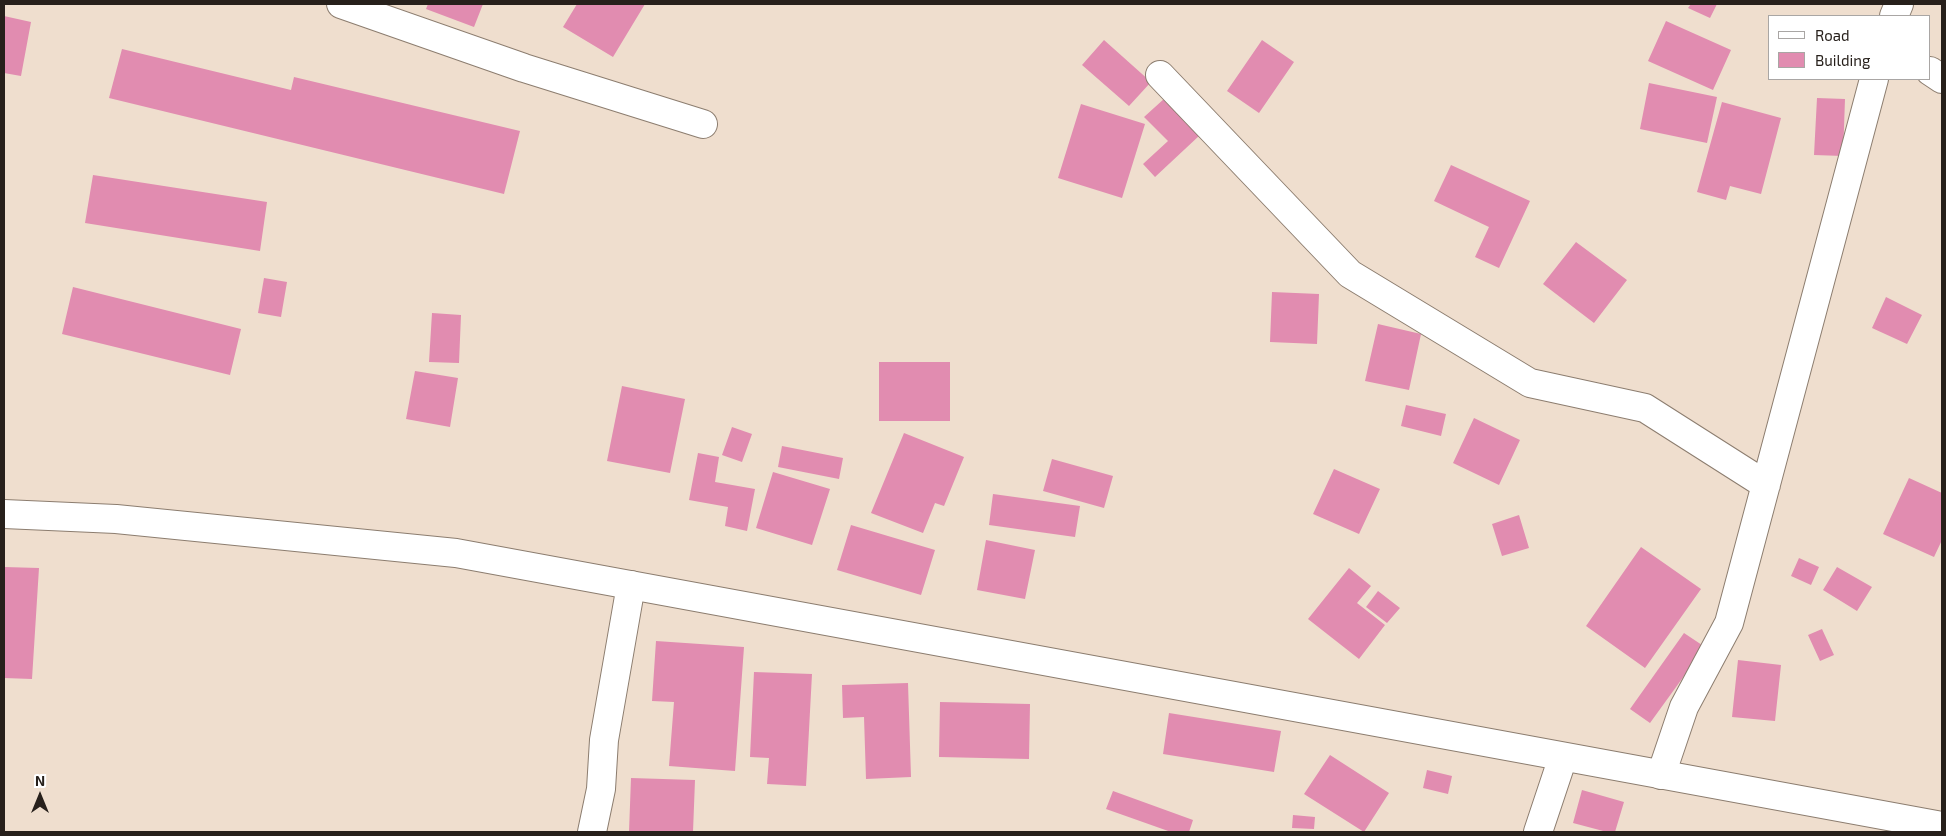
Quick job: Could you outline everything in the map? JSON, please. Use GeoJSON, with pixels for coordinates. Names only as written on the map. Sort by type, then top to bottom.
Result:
{"type":"FeatureCollection","features":[{"type":"Feature","properties":{"kind":"street"},"geometry":{"type":"LineString","coordinates":[[341,4],[524,68],[703,124]]}},
{"type":"Feature","properties":{"kind":"street"},"geometry":{"type":"LineString","coordinates":[[1931,72],[1942,79]]}},
{"type":"Feature","properties":{"kind":"street"},"geometry":{"type":"LineString","coordinates":[[1160,75],[1350,274],[1530,383],[1645,408],[1766,485]]}},
{"type":"Feature","properties":{"kind":"street"},"geometry":{"type":"LineString","coordinates":[[1661,774],[1684,707],[1729,622],[1874,80]]}},
{"type":"Feature","properties":{"kind":"street"},"geometry":{"type":"LineString","coordinates":[[4,514],[116,519],[456,553],[1942,826]]}},
{"type":"Feature","properties":{"kind":"street"},"geometry":{"type":"LineString","coordinates":[[592,832],[601,789],[604,740],[632,585]]}},
{"type":"Feature","properties":{"kind":"street"},"geometry":{"type":"LineString","coordinates":[[1538,832],[1563,757]]}},
{"type":"Feature","properties":{"kind":"building"},"geometry":{"type":"Polygon","coordinates":[[[428,4],[483,4],[474,27],[426,9],[428,4]]]}},
{"type":"Feature","properties":{"kind":"building"},"geometry":{"type":"Polygon","coordinates":[[[577,4],[645,4],[613,57],[563,27],[577,4]]]}},
{"type":"Feature","properties":{"kind":"building"},"geometry":{"type":"Polygon","coordinates":[[[1691,4],[1717,4],[1710,18],[1688,8],[1691,4]]]}},
{"type":"Feature","properties":{"kind":"building"},"geometry":{"type":"Polygon","coordinates":[[[4,16],[31,22],[21,76],[4,73],[4,16]]]}},
{"type":"Feature","properties":{"kind":"building"},"geometry":{"type":"Polygon","coordinates":[[[1666,21],[1731,50],[1713,90],[1648,61],[1666,21]]]}},
{"type":"Feature","properties":{"kind":"building"},"geometry":{"type":"Polygon","coordinates":[[[1104,40],[1151,82],[1129,106],[1082,65],[1104,40]]]}},
{"type":"Feature","properties":{"kind":"building"},"geometry":{"type":"Polygon","coordinates":[[[1262,40],[1294,62],[1259,113],[1227,91],[1262,40]]]}},
{"type":"Feature","properties":{"kind":"building"},"geometry":{"type":"Polygon","coordinates":[[[122,49],[291,90],[294,77],[520,131],[504,194],[109,98],[122,49]]]}},
{"type":"Feature","properties":{"kind":"building"},"geometry":{"type":"Polygon","coordinates":[[[1649,83],[1717,97],[1707,143],[1640,129],[1649,83]]]}},
{"type":"Feature","properties":{"kind":"building"},"geometry":{"type":"Polygon","coordinates":[[[1165,98],[1200,135],[1155,177],[1143,164],[1168,141],[1144,117],[1165,98]]]}},
{"type":"Feature","properties":{"kind":"building"},"geometry":{"type":"Polygon","coordinates":[[[1817,98],[1845,99],[1843,156],[1814,155],[1817,98]]]}},
{"type":"Feature","properties":{"kind":"building"},"geometry":{"type":"Polygon","coordinates":[[[1722,102],[1781,118],[1761,194],[1730,186],[1726,200],[1697,192],[1722,102]]]}},
{"type":"Feature","properties":{"kind":"building"},"geometry":{"type":"Polygon","coordinates":[[[1081,104],[1145,124],[1122,198],[1058,178],[1081,104]]]}},
{"type":"Feature","properties":{"kind":"building"},"geometry":{"type":"Polygon","coordinates":[[[1451,165],[1530,201],[1499,268],[1475,257],[1489,227],[1434,201],[1451,165]]]}},
{"type":"Feature","properties":{"kind":"building"},"geometry":{"type":"Polygon","coordinates":[[[93,175],[267,202],[260,251],[85,223],[93,175]]]}},
{"type":"Feature","properties":{"kind":"building"},"geometry":{"type":"Polygon","coordinates":[[[1576,242],[1627,280],[1594,323],[1543,284],[1576,242]]]}},
{"type":"Feature","properties":{"kind":"building"},"geometry":{"type":"Polygon","coordinates":[[[264,278],[287,282],[281,317],[258,313],[264,278]]]}},
{"type":"Feature","properties":{"kind":"building"},"geometry":{"type":"Polygon","coordinates":[[[73,287],[241,329],[230,375],[62,334],[73,287]]]}},
{"type":"Feature","properties":{"kind":"building"},"geometry":{"type":"Polygon","coordinates":[[[1272,292],[1319,294],[1317,344],[1270,342],[1272,292]]]}},
{"type":"Feature","properties":{"kind":"building"},"geometry":{"type":"Polygon","coordinates":[[[1886,297],[1922,315],[1907,344],[1872,328],[1886,297]]]}},
{"type":"Feature","properties":{"kind":"building"},"geometry":{"type":"Polygon","coordinates":[[[432,313],[461,315],[459,363],[429,362],[432,313]]]}},
{"type":"Feature","properties":{"kind":"building"},"geometry":{"type":"Polygon","coordinates":[[[1378,324],[1421,334],[1409,390],[1365,381],[1378,324]]]}},
{"type":"Feature","properties":{"kind":"building"},"geometry":{"type":"Polygon","coordinates":[[[879,362],[950,362],[950,421],[879,421],[879,362]]]}},
{"type":"Feature","properties":{"kind":"building"},"geometry":{"type":"Polygon","coordinates":[[[415,371],[458,378],[450,427],[406,419],[415,371]]]}},
{"type":"Feature","properties":{"kind":"building"},"geometry":{"type":"Polygon","coordinates":[[[622,386],[685,399],[670,473],[607,461],[622,386]]]}},
{"type":"Feature","properties":{"kind":"building"},"geometry":{"type":"Polygon","coordinates":[[[1406,405],[1446,414],[1441,436],[1401,426],[1406,405]]]}},
{"type":"Feature","properties":{"kind":"building"},"geometry":{"type":"Polygon","coordinates":[[[1474,418],[1520,440],[1499,485],[1453,463],[1474,418]]]}},
{"type":"Feature","properties":{"kind":"building"},"geometry":{"type":"Polygon","coordinates":[[[732,427],[752,434],[742,462],[722,455],[732,427]]]}},
{"type":"Feature","properties":{"kind":"building"},"geometry":{"type":"Polygon","coordinates":[[[904,433],[964,457],[944,506],[935,503],[923,533],[871,513],[904,433]]]}},
{"type":"Feature","properties":{"kind":"building"},"geometry":{"type":"Polygon","coordinates":[[[782,446],[843,458],[839,479],[778,467],[782,446]]]}},
{"type":"Feature","properties":{"kind":"building"},"geometry":{"type":"Polygon","coordinates":[[[698,453],[719,457],[715,482],[755,489],[747,531],[725,526],[728,507],[689,500],[698,453]]]}},
{"type":"Feature","properties":{"kind":"building"},"geometry":{"type":"Polygon","coordinates":[[[1052,459],[1113,476],[1104,508],[1043,491],[1052,459]]]}},
{"type":"Feature","properties":{"kind":"building"},"geometry":{"type":"Polygon","coordinates":[[[1334,469],[1380,489],[1359,534],[1313,514],[1334,469]]]}},
{"type":"Feature","properties":{"kind":"building"},"geometry":{"type":"Polygon","coordinates":[[[773,472],[830,489],[812,545],[756,528],[773,472]]]}},
{"type":"Feature","properties":{"kind":"building"},"geometry":{"type":"Polygon","coordinates":[[[1909,478],[1942,493],[1942,540],[1934,557],[1883,534],[1909,478]]]}},
{"type":"Feature","properties":{"kind":"building"},"geometry":{"type":"Polygon","coordinates":[[[993,494],[1080,506],[1075,537],[989,525],[993,494]]]}},
{"type":"Feature","properties":{"kind":"building"},"geometry":{"type":"Polygon","coordinates":[[[1519,515],[1529,548],[1502,556],[1492,524],[1519,515]]]}},
{"type":"Feature","properties":{"kind":"building"},"geometry":{"type":"Polygon","coordinates":[[[851,525],[935,550],[921,595],[837,570],[851,525]]]}},
{"type":"Feature","properties":{"kind":"building"},"geometry":{"type":"Polygon","coordinates":[[[986,540],[1035,550],[1025,599],[977,590],[986,540]]]}},
{"type":"Feature","properties":{"kind":"building"},"geometry":{"type":"Polygon","coordinates":[[[1641,547],[1701,589],[1645,668],[1586,626],[1641,547]]]}},
{"type":"Feature","properties":{"kind":"building"},"geometry":{"type":"Polygon","coordinates":[[[1799,558],[1819,567],[1811,585],[1791,576],[1799,558]]]}},
{"type":"Feature","properties":{"kind":"building"},"geometry":{"type":"Polygon","coordinates":[[[4,567],[39,568],[32,679],[4,678],[4,567]]]}},
{"type":"Feature","properties":{"kind":"building"},"geometry":{"type":"Polygon","coordinates":[[[1837,567],[1872,587],[1857,611],[1823,590],[1837,567]]]}},
{"type":"Feature","properties":{"kind":"building"},"geometry":{"type":"Polygon","coordinates":[[[1349,568],[1371,586],[1357,603],[1385,625],[1359,659],[1308,619],[1349,568]]]}},
{"type":"Feature","properties":{"kind":"building"},"geometry":{"type":"Polygon","coordinates":[[[1378,591],[1400,608],[1387,623],[1366,607],[1378,591]]]}},
{"type":"Feature","properties":{"kind":"building"},"geometry":{"type":"Polygon","coordinates":[[[1822,629],[1834,655],[1820,661],[1808,635],[1822,629]]]}},
{"type":"Feature","properties":{"kind":"building"},"geometry":{"type":"Polygon","coordinates":[[[1684,633],[1705,647],[1650,723],[1630,709],[1684,633]]]}},
{"type":"Feature","properties":{"kind":"building"},"geometry":{"type":"Polygon","coordinates":[[[656,641],[744,647],[735,771],[669,766],[674,702],[652,701],[656,641]]]}},
{"type":"Feature","properties":{"kind":"building"},"geometry":{"type":"Polygon","coordinates":[[[1738,660],[1781,665],[1775,721],[1732,717],[1738,660]]]}},
{"type":"Feature","properties":{"kind":"building"},"geometry":{"type":"Polygon","coordinates":[[[754,672],[812,674],[806,786],[767,784],[769,758],[750,757],[754,672]]]}},
{"type":"Feature","properties":{"kind":"building"},"geometry":{"type":"Polygon","coordinates":[[[908,683],[911,777],[866,779],[864,717],[843,718],[842,685],[908,683]]]}},
{"type":"Feature","properties":{"kind":"building"},"geometry":{"type":"Polygon","coordinates":[[[940,702],[1030,704],[1029,759],[939,757],[940,702]]]}},
{"type":"Feature","properties":{"kind":"building"},"geometry":{"type":"Polygon","coordinates":[[[1169,713],[1281,731],[1274,772],[1163,754],[1169,713]]]}},
{"type":"Feature","properties":{"kind":"building"},"geometry":{"type":"Polygon","coordinates":[[[1330,755],[1389,793],[1364,832],[1304,794],[1330,755]]]}},
{"type":"Feature","properties":{"kind":"building"},"geometry":{"type":"Polygon","coordinates":[[[1427,770],[1452,776],[1448,794],[1423,788],[1427,770]]]}},
{"type":"Feature","properties":{"kind":"building"},"geometry":{"type":"Polygon","coordinates":[[[631,778],[695,780],[693,832],[629,832],[631,778]]]}},
{"type":"Feature","properties":{"kind":"building"},"geometry":{"type":"Polygon","coordinates":[[[1582,790],[1624,802],[1615,832],[1607,832],[1573,823],[1582,790]]]}},
{"type":"Feature","properties":{"kind":"building"},"geometry":{"type":"Polygon","coordinates":[[[1113,791],[1193,820],[1189,832],[1171,832],[1106,809],[1113,791]]]}},
{"type":"Feature","properties":{"kind":"building"},"geometry":{"type":"Polygon","coordinates":[[[1293,815],[1315,817],[1314,829],[1292,828],[1293,815]]]}}]}
